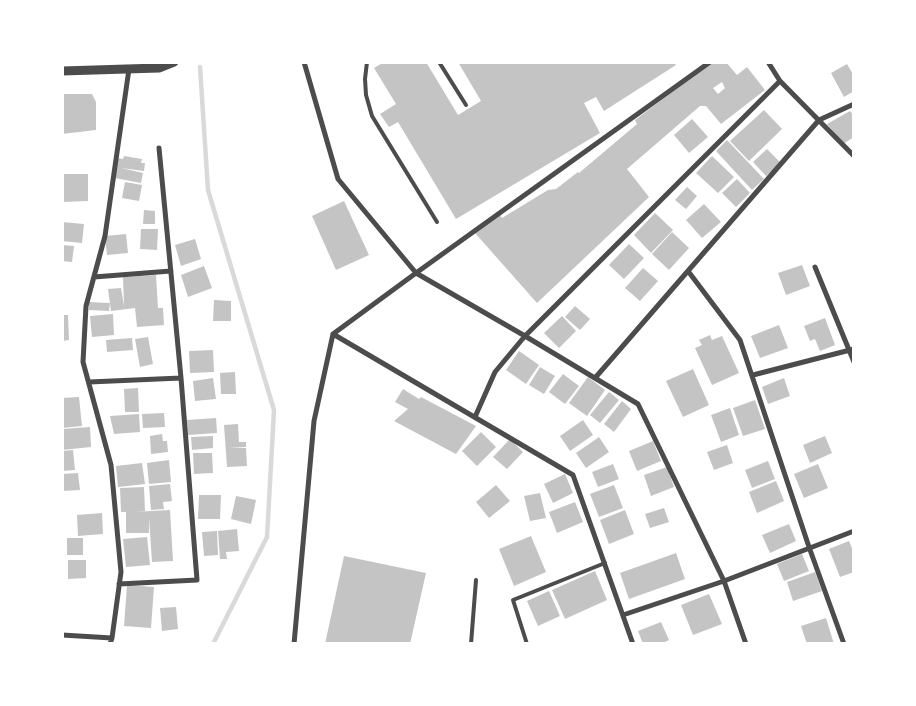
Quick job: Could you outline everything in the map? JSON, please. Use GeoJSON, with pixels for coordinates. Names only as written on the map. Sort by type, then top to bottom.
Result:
{"type":"FeatureCollection","features":[{"type":"Feature","properties":{"kind":"street"},"geometry":{"type":"LineString","coordinates":[[62,71],[159,68],[174,62]]}},
{"type":"Feature","properties":{"kind":"street"},"geometry":{"type":"LineString","coordinates":[[304,62],[338,179],[416,273],[526,336],[638,404],[724,581],[746,644]]}},
{"type":"Feature","properties":{"kind":"street"},"geometry":{"type":"LineString","coordinates":[[294,644],[314,421],[333,334],[710,62]]}},
{"type":"Feature","properties":{"kind":"street"},"geometry":{"type":"LineString","coordinates":[[768,62],[780,81],[854,156]]}},
{"type":"Feature","properties":{"kind":"street"},"geometry":{"type":"LineString","coordinates":[[62,634],[111,641],[121,572],[111,464],[83,362],[86,306],[105,236],[129,69]]}},
{"type":"Feature","properties":{"kind":"street"},"geometry":{"type":"LineString","coordinates":[[475,417],[495,372],[526,336],[780,81]]}},
{"type":"Feature","properties":{"kind":"street"},"geometry":{"type":"LineString","coordinates":[[594,378],[819,120],[854,104]]}},
{"type":"Feature","properties":{"kind":"street"},"geometry":{"type":"LineString","coordinates":[[119,584],[196,580],[181,378],[159,148]]}},
{"type":"Feature","properties":{"kind":"street"},"geometry":{"type":"LineString","coordinates":[[815,266],[852,350],[854,362]]}},
{"type":"Feature","properties":{"kind":"street"},"geometry":{"type":"LineString","coordinates":[[688,271],[740,340],[809,547],[844,644]]}},
{"type":"Feature","properties":{"kind":"street"},"geometry":{"type":"LineString","coordinates":[[94,277],[171,272]]}},
{"type":"Feature","properties":{"kind":"street"},"geometry":{"type":"LineString","coordinates":[[333,334],[573,474],[633,644]]}},
{"type":"Feature","properties":{"kind":"street"},"geometry":{"type":"LineString","coordinates":[[753,375],[852,350]]}},
{"type":"Feature","properties":{"kind":"street"},"geometry":{"type":"LineString","coordinates":[[89,382],[181,378]]}},
{"type":"Feature","properties":{"kind":"street"},"geometry":{"type":"LineString","coordinates":[[623,615],[724,581],[854,531]]}},
{"type":"Feature","properties":{"kind":"lane"},"geometry":{"type":"LineString","coordinates":[[367,62],[366,95],[372,116],[437,222]]}},
{"type":"Feature","properties":{"kind":"lane"},"geometry":{"type":"LineString","coordinates":[[439,62],[466,105]]}},
{"type":"Feature","properties":{"kind":"lane"},"geometry":{"type":"LineString","coordinates":[[527,644],[513,600],[604,563]]}},
{"type":"Feature","properties":{"kind":"lane"},"geometry":{"type":"LineString","coordinates":[[471,644],[476,580]]}},
{"type":"Feature","properties":{"kind":"building"},"geometry":{"type":"Polygon","coordinates":[[[384,62],[426,62],[458,115],[481,101],[458,62],[674,62],[676,65],[604,111],[596,97],[584,103],[600,133],[456,219],[398,122],[389,127],[380,114],[396,104],[374,68],[384,62]]]}},
{"type":"Feature","properties":{"kind":"building"},"geometry":{"type":"Polygon","coordinates":[[[712,62],[726,62],[737,75],[747,67],[765,90],[721,124],[706,106],[700,106],[627,169],[649,197],[537,303],[475,233],[499,213],[502,218],[548,190],[556,189],[579,173],[637,124],[635,120],[712,62]],[[722,82],[713,88],[718,94],[725,88],[722,82]]]}},
{"type":"Feature","properties":{"kind":"building"},"geometry":{"type":"Polygon","coordinates":[[[847,64],[854,76],[854,91],[844,97],[831,73],[847,64]]]}},
{"type":"Feature","properties":{"kind":"building"},"geometry":{"type":"Polygon","coordinates":[[[62,94],[92,94],[96,102],[96,130],[62,134],[62,94]]]}},
{"type":"Feature","properties":{"kind":"building"},"geometry":{"type":"Polygon","coordinates":[[[764,110],[782,129],[749,161],[730,141],[764,110]]]}},
{"type":"Feature","properties":{"kind":"building"},"geometry":{"type":"Polygon","coordinates":[[[850,111],[854,116],[854,137],[843,144],[827,124],[850,111]]]}},
{"type":"Feature","properties":{"kind":"building"},"geometry":{"type":"Polygon","coordinates":[[[692,119],[708,137],[689,153],[674,135],[692,119]]]}},
{"type":"Feature","properties":{"kind":"building"},"geometry":{"type":"Polygon","coordinates":[[[727,140],[764,179],[752,190],[716,151],[727,140]]]}},
{"type":"Feature","properties":{"kind":"building"},"geometry":{"type":"Polygon","coordinates":[[[767,149],[781,163],[766,176],[753,162],[767,149]]]}},
{"type":"Feature","properties":{"kind":"building"},"geometry":{"type":"Polygon","coordinates":[[[124,156],[142,159],[141,163],[145,163],[144,171],[121,168],[143,173],[141,183],[115,178],[117,158],[123,159],[124,156]]]}},
{"type":"Feature","properties":{"kind":"building"},"geometry":{"type":"Polygon","coordinates":[[[712,156],[734,177],[718,193],[696,173],[712,156]]]}},
{"type":"Feature","properties":{"kind":"building"},"geometry":{"type":"Polygon","coordinates":[[[62,174],[88,174],[88,201],[62,202],[62,174]]]}},
{"type":"Feature","properties":{"kind":"building"},"geometry":{"type":"Polygon","coordinates":[[[737,179],[750,193],[736,207],[722,193],[737,179]]]}},
{"type":"Feature","properties":{"kind":"building"},"geometry":{"type":"Polygon","coordinates":[[[125,182],[142,185],[139,201],[122,198],[125,182]]]}},
{"type":"Feature","properties":{"kind":"building"},"geometry":{"type":"Polygon","coordinates":[[[687,187],[697,196],[686,209],[675,200],[687,187]]]}},
{"type":"Feature","properties":{"kind":"building"},"geometry":{"type":"Polygon","coordinates":[[[344,201],[369,255],[336,270],[312,216],[344,201]]]}},
{"type":"Feature","properties":{"kind":"building"},"geometry":{"type":"Polygon","coordinates":[[[704,204],[721,222],[702,238],[686,220],[704,204]]]}},
{"type":"Feature","properties":{"kind":"building"},"geometry":{"type":"Polygon","coordinates":[[[144,210],[155,211],[155,224],[143,224],[144,210]]]}},
{"type":"Feature","properties":{"kind":"building"},"geometry":{"type":"Polygon","coordinates":[[[655,213],[673,230],[651,253],[634,235],[655,213]]]}},
{"type":"Feature","properties":{"kind":"building"},"geometry":{"type":"Polygon","coordinates":[[[62,222],[84,224],[82,243],[62,241],[62,222]]]}},
{"type":"Feature","properties":{"kind":"building"},"geometry":{"type":"Polygon","coordinates":[[[141,229],[158,229],[157,250],[140,249],[141,229]]]}},
{"type":"Feature","properties":{"kind":"building"},"geometry":{"type":"Polygon","coordinates":[[[672,232],[689,248],[669,270],[652,254],[672,232]]]}},
{"type":"Feature","properties":{"kind":"building"},"geometry":{"type":"Polygon","coordinates":[[[126,234],[128,253],[107,255],[105,236],[126,234]]]}},
{"type":"Feature","properties":{"kind":"building"},"geometry":{"type":"Polygon","coordinates":[[[195,239],[201,259],[181,266],[175,245],[195,239]]]}},
{"type":"Feature","properties":{"kind":"building"},"geometry":{"type":"Polygon","coordinates":[[[629,244],[644,258],[624,279],[609,265],[629,244]]]}},
{"type":"Feature","properties":{"kind":"building"},"geometry":{"type":"Polygon","coordinates":[[[62,245],[74,246],[72,262],[62,261],[62,245]]]}},
{"type":"Feature","properties":{"kind":"building"},"geometry":{"type":"Polygon","coordinates":[[[802,265],[810,286],[786,295],[778,273],[802,265]]]}},
{"type":"Feature","properties":{"kind":"building"},"geometry":{"type":"Polygon","coordinates":[[[204,266],[212,288],[188,297],[181,275],[204,266]]]}},
{"type":"Feature","properties":{"kind":"building"},"geometry":{"type":"Polygon","coordinates":[[[643,268],[658,281],[640,301],[625,288],[643,268]]]}},
{"type":"Feature","properties":{"kind":"building"},"geometry":{"type":"Polygon","coordinates":[[[156,275],[158,308],[163,308],[164,325],[137,327],[135,308],[111,311],[108,289],[121,288],[124,306],[123,277],[156,275]]]}},
{"type":"Feature","properties":{"kind":"building"},"geometry":{"type":"Polygon","coordinates":[[[214,300],[231,301],[231,321],[213,321],[214,300]]]}},
{"type":"Feature","properties":{"kind":"building"},"geometry":{"type":"Polygon","coordinates":[[[89,302],[110,303],[109,311],[89,310],[89,302]]]}},
{"type":"Feature","properties":{"kind":"building"},"geometry":{"type":"Polygon","coordinates":[[[575,306],[590,319],[580,330],[565,317],[575,306]]]}},
{"type":"Feature","properties":{"kind":"building"},"geometry":{"type":"Polygon","coordinates":[[[113,314],[114,335],[92,337],[90,316],[113,314]]]}},
{"type":"Feature","properties":{"kind":"building"},"geometry":{"type":"Polygon","coordinates":[[[62,315],[68,315],[69,340],[62,341],[62,315]]]}},
{"type":"Feature","properties":{"kind":"building"},"geometry":{"type":"Polygon","coordinates":[[[562,316],[576,331],[559,348],[544,333],[562,316]]]}},
{"type":"Feature","properties":{"kind":"building"},"geometry":{"type":"Polygon","coordinates":[[[825,318],[835,345],[820,351],[815,339],[810,341],[804,326],[825,318]]]}},
{"type":"Feature","properties":{"kind":"building"},"geometry":{"type":"Polygon","coordinates":[[[779,325],[788,348],[760,358],[751,336],[779,325]]]}},
{"type":"Feature","properties":{"kind":"building"},"geometry":{"type":"Polygon","coordinates":[[[710,335],[712,340],[722,336],[739,373],[712,385],[695,348],[702,345],[699,340],[710,335]]]}},
{"type":"Feature","properties":{"kind":"building"},"geometry":{"type":"Polygon","coordinates":[[[148,337],[153,364],[140,367],[135,339],[148,337]]]}},
{"type":"Feature","properties":{"kind":"building"},"geometry":{"type":"Polygon","coordinates":[[[132,338],[133,350],[107,352],[106,340],[132,338]]]}},
{"type":"Feature","properties":{"kind":"building"},"geometry":{"type":"Polygon","coordinates":[[[213,350],[214,372],[190,373],[189,351],[213,350]]]}},
{"type":"Feature","properties":{"kind":"building"},"geometry":{"type":"Polygon","coordinates":[[[519,351],[539,365],[526,384],[506,370],[519,351]]]}},
{"type":"Feature","properties":{"kind":"building"},"geometry":{"type":"Polygon","coordinates":[[[540,367],[555,376],[544,394],[529,385],[540,367]]]}},
{"type":"Feature","properties":{"kind":"building"},"geometry":{"type":"Polygon","coordinates":[[[693,369],[709,405],[683,417],[666,381],[693,369]]]}},
{"type":"Feature","properties":{"kind":"building"},"geometry":{"type":"Polygon","coordinates":[[[235,372],[236,394],[221,394],[220,373],[235,372]]]}},
{"type":"Feature","properties":{"kind":"building"},"geometry":{"type":"Polygon","coordinates":[[[563,374],[579,386],[565,404],[549,392],[563,374]]]}},
{"type":"Feature","properties":{"kind":"building"},"geometry":{"type":"Polygon","coordinates":[[[588,377],[605,390],[587,416],[569,403],[588,377]]]}},
{"type":"Feature","properties":{"kind":"building"},"geometry":{"type":"Polygon","coordinates":[[[213,378],[216,399],[195,401],[193,381],[213,378]]]}},
{"type":"Feature","properties":{"kind":"building"},"geometry":{"type":"Polygon","coordinates":[[[784,378],[790,396],[768,404],[762,387],[784,378]]]}},
{"type":"Feature","properties":{"kind":"building"},"geometry":{"type":"Polygon","coordinates":[[[138,388],[139,412],[125,412],[124,389],[138,388]]]}},
{"type":"Feature","properties":{"kind":"building"},"geometry":{"type":"Polygon","coordinates":[[[403,389],[419,399],[421,397],[476,426],[456,454],[394,421],[408,409],[395,402],[403,389]]]}},
{"type":"Feature","properties":{"kind":"building"},"geometry":{"type":"Polygon","coordinates":[[[609,392],[619,400],[600,423],[590,415],[609,392]]]}},
{"type":"Feature","properties":{"kind":"building"},"geometry":{"type":"Polygon","coordinates":[[[79,397],[82,426],[62,428],[62,398],[79,397]]]}},
{"type":"Feature","properties":{"kind":"building"},"geometry":{"type":"Polygon","coordinates":[[[755,400],[765,429],[743,436],[733,408],[755,400]]]}},
{"type":"Feature","properties":{"kind":"building"},"geometry":{"type":"Polygon","coordinates":[[[622,401],[631,409],[614,432],[604,424],[622,401]]]}},
{"type":"Feature","properties":{"kind":"building"},"geometry":{"type":"Polygon","coordinates":[[[730,408],[739,435],[721,442],[711,415],[730,408]]]}},
{"type":"Feature","properties":{"kind":"building"},"geometry":{"type":"Polygon","coordinates":[[[164,413],[165,427],[143,428],[142,414],[164,413]]]}},
{"type":"Feature","properties":{"kind":"building"},"geometry":{"type":"Polygon","coordinates":[[[139,414],[140,432],[114,434],[110,416],[139,414]]]}},
{"type":"Feature","properties":{"kind":"building"},"geometry":{"type":"Polygon","coordinates":[[[216,418],[217,433],[188,435],[187,420],[216,418]]]}},
{"type":"Feature","properties":{"kind":"building"},"geometry":{"type":"Polygon","coordinates":[[[583,420],[593,435],[570,451],[560,436],[583,420]]]}},
{"type":"Feature","properties":{"kind":"building"},"geometry":{"type":"Polygon","coordinates":[[[238,424],[239,442],[246,442],[246,447],[229,448],[246,448],[247,466],[227,467],[224,425],[238,424]]]}},
{"type":"Feature","properties":{"kind":"building"},"geometry":{"type":"Polygon","coordinates":[[[90,427],[91,447],[62,450],[62,429],[90,427]]]}},
{"type":"Feature","properties":{"kind":"building"},"geometry":{"type":"Polygon","coordinates":[[[481,432],[496,447],[477,466],[462,451],[481,432]]]}},
{"type":"Feature","properties":{"kind":"building"},"geometry":{"type":"Polygon","coordinates":[[[162,434],[163,441],[167,441],[168,452],[151,454],[150,436],[162,434]]]}},
{"type":"Feature","properties":{"kind":"building"},"geometry":{"type":"Polygon","coordinates":[[[213,436],[213,448],[192,450],[191,437],[213,436]]]}},
{"type":"Feature","properties":{"kind":"building"},"geometry":{"type":"Polygon","coordinates":[[[825,436],[832,453],[810,463],[803,445],[825,436]]]}},
{"type":"Feature","properties":{"kind":"building"},"geometry":{"type":"Polygon","coordinates":[[[599,437],[609,452],[586,468],[576,453],[599,437]]]}},
{"type":"Feature","properties":{"kind":"building"},"geometry":{"type":"Polygon","coordinates":[[[510,439],[523,452],[507,469],[493,457],[510,439]]]}},
{"type":"Feature","properties":{"kind":"building"},"geometry":{"type":"Polygon","coordinates":[[[653,441],[661,461],[637,471],[629,451],[653,441]]]}},
{"type":"Feature","properties":{"kind":"building"},"geometry":{"type":"Polygon","coordinates":[[[727,445],[733,463],[714,470],[707,452],[727,445]]]}},
{"type":"Feature","properties":{"kind":"building"},"geometry":{"type":"Polygon","coordinates":[[[73,450],[75,470],[62,471],[62,451],[73,450]]]}},
{"type":"Feature","properties":{"kind":"building"},"geometry":{"type":"Polygon","coordinates":[[[193,453],[212,453],[213,473],[194,474],[193,453]]]}},
{"type":"Feature","properties":{"kind":"building"},"geometry":{"type":"Polygon","coordinates":[[[169,460],[171,482],[149,484],[147,463],[169,460]]]}},
{"type":"Feature","properties":{"kind":"building"},"geometry":{"type":"Polygon","coordinates":[[[768,461],[775,479],[752,488],[745,470],[768,461]]]}},
{"type":"Feature","properties":{"kind":"building"},"geometry":{"type":"Polygon","coordinates":[[[142,463],[145,484],[118,487],[116,466],[142,463]]]}},
{"type":"Feature","properties":{"kind":"building"},"geometry":{"type":"Polygon","coordinates":[[[613,464],[619,479],[598,487],[592,472],[613,464]]]}},
{"type":"Feature","properties":{"kind":"building"},"geometry":{"type":"Polygon","coordinates":[[[818,464],[828,488],[804,498],[794,474],[818,464]]]}},
{"type":"Feature","properties":{"kind":"building"},"geometry":{"type":"Polygon","coordinates":[[[667,467],[674,487],[651,496],[644,475],[667,467]]]}},
{"type":"Feature","properties":{"kind":"building"},"geometry":{"type":"Polygon","coordinates":[[[78,473],[80,490],[62,491],[62,474],[78,473]]]}},
{"type":"Feature","properties":{"kind":"building"},"geometry":{"type":"Polygon","coordinates":[[[565,474],[573,493],[553,503],[544,484],[565,474]]]}},
{"type":"Feature","properties":{"kind":"building"},"geometry":{"type":"Polygon","coordinates":[[[776,481],[784,501],[757,513],[749,492],[776,481]]]}},
{"type":"Feature","properties":{"kind":"building"},"geometry":{"type":"Polygon","coordinates":[[[170,484],[172,501],[163,502],[164,509],[151,510],[149,486],[170,484]]]}},
{"type":"Feature","properties":{"kind":"building"},"geometry":{"type":"Polygon","coordinates":[[[496,485],[510,501],[489,518],[476,502],[496,485]]]}},
{"type":"Feature","properties":{"kind":"building"},"geometry":{"type":"Polygon","coordinates":[[[614,485],[623,508],[599,517],[590,494],[614,485]]]}},
{"type":"Feature","properties":{"kind":"building"},"geometry":{"type":"Polygon","coordinates":[[[144,487],[145,511],[132,512],[170,510],[173,561],[152,562],[149,517],[149,533],[126,533],[126,512],[121,512],[120,488],[144,487]]]}},
{"type":"Feature","properties":{"kind":"building"},"geometry":{"type":"Polygon","coordinates":[[[540,493],[546,518],[530,521],[524,496],[540,493]]]}},
{"type":"Feature","properties":{"kind":"building"},"geometry":{"type":"Polygon","coordinates":[[[199,495],[221,495],[220,519],[198,519],[199,495]]]}},
{"type":"Feature","properties":{"kind":"building"},"geometry":{"type":"Polygon","coordinates":[[[236,496],[256,500],[251,524],[231,519],[236,496]]]}},
{"type":"Feature","properties":{"kind":"building"},"geometry":{"type":"Polygon","coordinates":[[[575,502],[583,522],[557,533],[549,512],[575,502]]]}},
{"type":"Feature","properties":{"kind":"building"},"geometry":{"type":"Polygon","coordinates":[[[664,508],[669,522],[650,528],[645,514],[664,508]]]}},
{"type":"Feature","properties":{"kind":"building"},"geometry":{"type":"Polygon","coordinates":[[[625,510],[634,534],[609,544],[600,520],[625,510]]]}},
{"type":"Feature","properties":{"kind":"building"},"geometry":{"type":"Polygon","coordinates":[[[102,513],[103,534],[78,536],[77,515],[102,513]]]}},
{"type":"Feature","properties":{"kind":"building"},"geometry":{"type":"Polygon","coordinates":[[[789,524],[796,541],[770,553],[762,535],[789,524]]]}},
{"type":"Feature","properties":{"kind":"building"},"geometry":{"type":"Polygon","coordinates":[[[237,529],[239,551],[226,552],[227,559],[220,559],[218,531],[237,529]]]}},
{"type":"Feature","properties":{"kind":"building"},"geometry":{"type":"Polygon","coordinates":[[[217,531],[218,555],[204,556],[202,532],[217,531]]]}},
{"type":"Feature","properties":{"kind":"building"},"geometry":{"type":"Polygon","coordinates":[[[531,536],[546,572],[514,586],[499,549],[531,536]]]}},
{"type":"Feature","properties":{"kind":"building"},"geometry":{"type":"Polygon","coordinates":[[[147,537],[150,565],[126,567],[123,539],[147,537]]]}},
{"type":"Feature","properties":{"kind":"building"},"geometry":{"type":"Polygon","coordinates":[[[67,538],[83,538],[83,555],[67,555],[67,538]]]}},
{"type":"Feature","properties":{"kind":"building"},"geometry":{"type":"Polygon","coordinates":[[[849,541],[854,553],[854,572],[840,577],[829,549],[849,541]]]}},
{"type":"Feature","properties":{"kind":"building"},"geometry":{"type":"Polygon","coordinates":[[[676,553],[685,579],[629,599],[620,573],[676,553]]]}},
{"type":"Feature","properties":{"kind":"building"},"geometry":{"type":"Polygon","coordinates":[[[802,554],[809,571],[784,581],[777,564],[802,554]]]}},
{"type":"Feature","properties":{"kind":"building"},"geometry":{"type":"Polygon","coordinates":[[[344,556],[426,573],[410,644],[325,644],[344,556]]]}},
{"type":"Feature","properties":{"kind":"building"},"geometry":{"type":"Polygon","coordinates":[[[68,560],[86,560],[86,578],[68,579],[68,560]]]}},
{"type":"Feature","properties":{"kind":"building"},"geometry":{"type":"Polygon","coordinates":[[[595,571],[607,600],[565,619],[552,590],[595,571]]]}},
{"type":"Feature","properties":{"kind":"building"},"geometry":{"type":"Polygon","coordinates":[[[815,572],[822,591],[793,601],[787,582],[815,572]]]}},
{"type":"Feature","properties":{"kind":"building"},"geometry":{"type":"Polygon","coordinates":[[[127,585],[154,587],[151,628],[124,626],[127,585]]]}},
{"type":"Feature","properties":{"kind":"building"},"geometry":{"type":"Polygon","coordinates":[[[549,591],[560,616],[538,626],[527,601],[549,591]]]}},
{"type":"Feature","properties":{"kind":"building"},"geometry":{"type":"Polygon","coordinates":[[[709,594],[722,624],[693,635],[681,605],[709,594]]]}},
{"type":"Feature","properties":{"kind":"building"},"geometry":{"type":"Polygon","coordinates":[[[176,607],[178,629],[162,631],[160,608],[176,607]]]}},
{"type":"Feature","properties":{"kind":"building"},"geometry":{"type":"Polygon","coordinates":[[[826,618],[834,644],[807,644],[801,626],[826,618]]]}},
{"type":"Feature","properties":{"kind":"building"},"geometry":{"type":"Polygon","coordinates":[[[661,622],[669,640],[661,644],[643,644],[638,631],[661,622]]]}},
{"type":"Feature","properties":{"kind":"waterway"},"geometry":{"type":"LineString","coordinates":[[200,67],[208,190],[274,410],[267,537],[213,644]]}}]}
